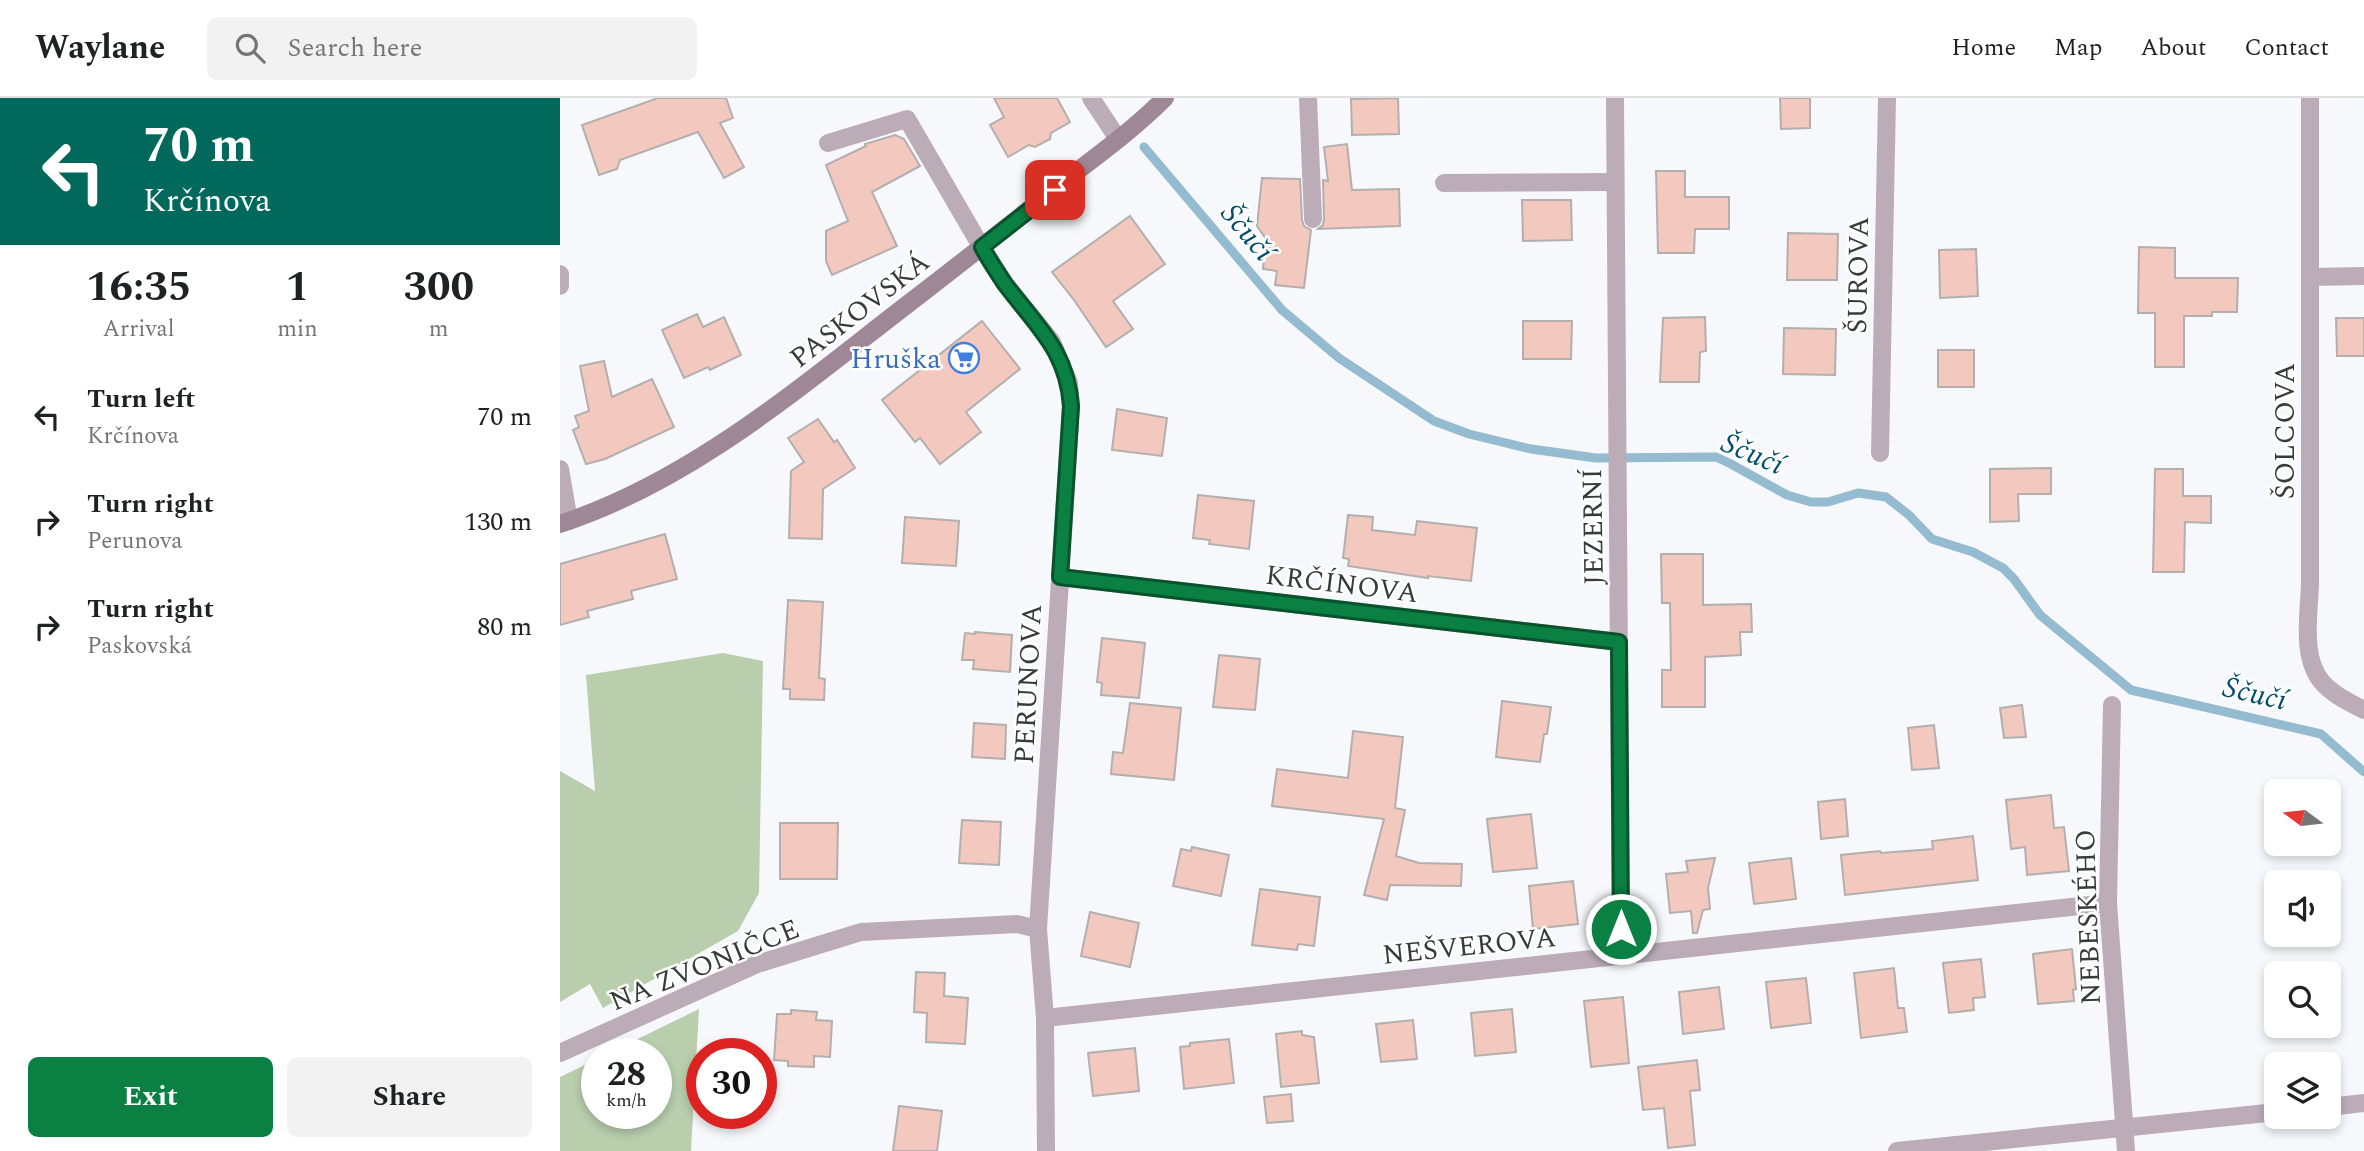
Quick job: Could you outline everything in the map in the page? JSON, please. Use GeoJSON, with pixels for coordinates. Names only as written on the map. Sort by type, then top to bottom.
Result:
{"type":"FeatureCollection","features":[{"type":"Feature","properties":{"kind":"main road","name":"PASKOVSKÁ"},"geometry":{"type":"LineString","coordinates":[[564,523],[652,484],[710,450],[821,372],[1118,139],[1165,98]]}},
{"type":"Feature","properties":{"kind":"street"},"geometry":{"type":"LineString","coordinates":[[1091,98],[1118,139]]}},
{"type":"Feature","properties":{"kind":"street"},"geometry":{"type":"LineString","coordinates":[[1308,98],[1313,219]]}},
{"type":"Feature","properties":{"kind":"street","name":"JEZERNÍ"},"geometry":{"type":"LineString","coordinates":[[1615,98],[1621,955]]}},
{"type":"Feature","properties":{"kind":"street","name":"ŠUROVA"},"geometry":{"type":"LineString","coordinates":[[1880,453],[1887,98]]}},
{"type":"Feature","properties":{"kind":"street","name":"ŠOLCOVA"},"geometry":{"type":"LineString","coordinates":[[2310,98],[2308,652],[2320,681],[2364,710]]}},
{"type":"Feature","properties":{"kind":"street","name":"PERUNOVA"},"geometry":{"type":"LineString","coordinates":[[828,143],[907,119],[1005,284],[1052,342],[1069,383],[1071,406],[1038,929],[1045,1018],[1046,1151]]}},
{"type":"Feature","properties":{"kind":"street"},"geometry":{"type":"LineString","coordinates":[[1444,183],[1615,182]]}},
{"type":"Feature","properties":{"kind":"street"},"geometry":{"type":"LineString","coordinates":[[560,274],[560,286]]}},
{"type":"Feature","properties":{"kind":"street"},"geometry":{"type":"LineString","coordinates":[[2310,277],[2364,276]]}},
{"type":"Feature","properties":{"kind":"street"},"geometry":{"type":"LineString","coordinates":[[560,469],[564,523]]}},
{"type":"Feature","properties":{"kind":"street","name":"KRČÍNOVA"},"geometry":{"type":"LineString","coordinates":[[1060,577],[1619,642]]}},
{"type":"Feature","properties":{"kind":"street","name":"NEBESKÉHO"},"geometry":{"type":"LineString","coordinates":[[2112,705],[2108,903],[2126,1151]]}},
{"type":"Feature","properties":{"kind":"street","name":"NEŠVEROVA"},"geometry":{"type":"LineString","coordinates":[[1045,1018],[2108,903]]}},
{"type":"Feature","properties":{"kind":"street","name":"NA ZVONIČCE"},"geometry":{"type":"LineString","coordinates":[[560,1053],[757,964],[861,932],[1017,924],[1038,929]]}},
{"type":"Feature","properties":{"kind":"street"},"geometry":{"type":"LineString","coordinates":[[2341,1106],[2364,1103]]}},
{"type":"Feature","properties":{"kind":"street"},"geometry":{"type":"LineString","coordinates":[[1897,1151],[2264,1113]]}},
{"type":"Feature","properties":{"kind":"green space"},"geometry":{"type":"Polygon","coordinates":[[[723,653],[763,661],[759,893],[738,931],[603,1008],[590,984],[560,1002],[560,771],[595,791],[586,675],[723,653]]]}},
{"type":"Feature","properties":{"kind":"green space"},"geometry":{"type":"Polygon","coordinates":[[[699,1009],[697,1038],[686,1038],[686,1129],[692,1129],[691,1151],[560,1151],[560,1077],[581,1067],[581,1129],[672,1129],[672,1038],[640,1038],[699,1009]]]}},
{"type":"Feature","properties":{"kind":"building"},"geometry":{"type":"Polygon","coordinates":[[[658,98],[726,98],[733,118],[720,123],[744,167],[724,178],[698,132],[620,160],[617,169],[599,175],[582,125],[658,98]]]}},
{"type":"Feature","properties":{"kind":"building"},"geometry":{"type":"Polygon","coordinates":[[[994,98],[1057,98],[1070,122],[1051,133],[1050,139],[1035,147],[1029,145],[1008,157],[990,125],[1004,117],[994,98]]]}},
{"type":"Feature","properties":{"kind":"building"},"geometry":{"type":"Polygon","coordinates":[[[1398,98],[1399,134],[1352,135],[1351,99],[1398,98]]]}},
{"type":"Feature","properties":{"kind":"building"},"geometry":{"type":"Polygon","coordinates":[[[1780,98],[1810,98],[1810,128],[1781,129],[1780,98]]]}},
{"type":"Feature","properties":{"kind":"building"},"geometry":{"type":"Polygon","coordinates":[[[895,135],[904,139],[920,166],[872,192],[897,246],[832,275],[826,261],[826,231],[848,221],[826,165],[866,146],[865,144],[895,135]]]}},
{"type":"Feature","properties":{"kind":"building"},"geometry":{"type":"Polygon","coordinates":[[[1347,144],[1352,190],[1399,189],[1400,226],[1318,229],[1323,225],[1324,219],[1323,180],[1328,181],[1324,147],[1347,144]]]}},
{"type":"Feature","properties":{"kind":"building"},"geometry":{"type":"Polygon","coordinates":[[[1656,171],[1685,171],[1685,197],[1729,197],[1729,229],[1695,229],[1694,253],[1658,253],[1656,171]]]}},
{"type":"Feature","properties":{"kind":"building"},"geometry":{"type":"Polygon","coordinates":[[[1262,178],[1300,179],[1302,220],[1304,226],[1311,230],[1304,288],[1275,285],[1277,271],[1263,269],[1266,239],[1257,226],[1262,178]]]}},
{"type":"Feature","properties":{"kind":"building"},"geometry":{"type":"Polygon","coordinates":[[[1522,200],[1571,200],[1572,240],[1523,241],[1522,200]]]}},
{"type":"Feature","properties":{"kind":"building"},"geometry":{"type":"Polygon","coordinates":[[[1130,216],[1165,264],[1113,301],[1133,329],[1106,347],[1052,272],[1130,216]]]}},
{"type":"Feature","properties":{"kind":"building"},"geometry":{"type":"Polygon","coordinates":[[[1788,233],[1838,234],[1837,280],[1787,280],[1788,233]]]}},
{"type":"Feature","properties":{"kind":"building"},"geometry":{"type":"Polygon","coordinates":[[[2139,247],[2175,248],[2175,278],[2238,278],[2237,312],[2212,312],[2212,316],[2184,316],[2184,367],[2155,367],[2155,313],[2138,313],[2139,247]]]}},
{"type":"Feature","properties":{"kind":"building"},"geometry":{"type":"Polygon","coordinates":[[[1976,249],[1978,296],[1940,298],[1939,250],[1976,249]]]}},
{"type":"Feature","properties":{"kind":"building"},"geometry":{"type":"Polygon","coordinates":[[[697,314],[703,327],[724,317],[741,355],[710,370],[708,367],[684,378],[662,330],[697,314]]]}},
{"type":"Feature","properties":{"kind":"building"},"geometry":{"type":"Polygon","coordinates":[[[1705,317],[1706,351],[1700,352],[1699,382],[1660,382],[1663,318],[1705,317]]]}},
{"type":"Feature","properties":{"kind":"building"},"geometry":{"type":"Polygon","coordinates":[[[2336,318],[2364,318],[2364,356],[2337,356],[2336,318]]]}},
{"type":"Feature","properties":{"kind":"building"},"geometry":{"type":"Polygon","coordinates":[[[982,321],[1020,369],[966,412],[981,432],[940,464],[920,438],[915,442],[882,400],[982,321]]]}},
{"type":"Feature","properties":{"kind":"building"},"geometry":{"type":"Polygon","coordinates":[[[1523,321],[1572,321],[1571,359],[1523,359],[1523,321]]]}},
{"type":"Feature","properties":{"kind":"building"},"geometry":{"type":"Polygon","coordinates":[[[1784,328],[1836,329],[1835,375],[1783,374],[1784,328]]]}},
{"type":"Feature","properties":{"kind":"building"},"geometry":{"type":"Polygon","coordinates":[[[1938,350],[1974,350],[1974,387],[1938,387],[1938,350]]]}},
{"type":"Feature","properties":{"kind":"building"},"geometry":{"type":"Polygon","coordinates":[[[604,361],[612,397],[652,379],[674,427],[605,459],[586,464],[573,430],[579,427],[575,416],[589,411],[580,366],[604,361]]]}},
{"type":"Feature","properties":{"kind":"building"},"geometry":{"type":"Polygon","coordinates":[[[1117,409],[1167,418],[1162,456],[1112,450],[1117,409]]]}},
{"type":"Feature","properties":{"kind":"building"},"geometry":{"type":"Polygon","coordinates":[[[818,419],[834,442],[837,440],[855,468],[823,489],[822,539],[789,538],[791,471],[804,462],[788,438],[818,419]]]}},
{"type":"Feature","properties":{"kind":"building"},"geometry":{"type":"Polygon","coordinates":[[[2051,468],[2051,494],[2018,494],[2019,521],[1990,522],[1990,469],[2051,468]]]}},
{"type":"Feature","properties":{"kind":"building"},"geometry":{"type":"Polygon","coordinates":[[[2155,469],[2183,469],[2183,496],[2211,496],[2211,523],[2185,522],[2184,572],[2153,572],[2155,469]]]}},
{"type":"Feature","properties":{"kind":"building"},"geometry":{"type":"Polygon","coordinates":[[[1198,495],[1254,501],[1249,549],[1209,544],[1210,540],[1193,538],[1198,495]]]}},
{"type":"Feature","properties":{"kind":"building"},"geometry":{"type":"Polygon","coordinates":[[[1348,515],[1373,517],[1372,530],[1415,535],[1417,521],[1477,528],[1471,581],[1428,578],[1348,566],[1349,559],[1343,558],[1348,515]]]}},
{"type":"Feature","properties":{"kind":"building"},"geometry":{"type":"Polygon","coordinates":[[[905,517],[959,521],[956,566],[902,563],[905,517]]]}},
{"type":"Feature","properties":{"kind":"building"},"geometry":{"type":"Polygon","coordinates":[[[665,534],[677,579],[631,591],[633,599],[587,611],[589,617],[560,625],[560,564],[665,534]]]}},
{"type":"Feature","properties":{"kind":"building"},"geometry":{"type":"Polygon","coordinates":[[[1661,554],[1703,554],[1703,605],[1751,604],[1752,632],[1740,632],[1741,655],[1705,657],[1705,707],[1662,707],[1662,670],[1671,670],[1670,603],[1662,603],[1661,554]]]}},
{"type":"Feature","properties":{"kind":"building"},"geometry":{"type":"Polygon","coordinates":[[[788,600],[823,602],[819,678],[825,679],[824,700],[790,699],[790,689],[783,689],[788,600]]]}},
{"type":"Feature","properties":{"kind":"building"},"geometry":{"type":"Polygon","coordinates":[[[965,633],[1012,635],[1010,672],[973,669],[974,660],[962,660],[965,633]]]}},
{"type":"Feature","properties":{"kind":"building"},"geometry":{"type":"Polygon","coordinates":[[[1102,638],[1145,643],[1139,698],[1101,695],[1102,683],[1097,682],[1102,638]]]}},
{"type":"Feature","properties":{"kind":"building"},"geometry":{"type":"Polygon","coordinates":[[[1219,655],[1260,659],[1255,710],[1213,707],[1219,655]]]}},
{"type":"Feature","properties":{"kind":"building"},"geometry":{"type":"Polygon","coordinates":[[[1502,701],[1551,707],[1540,762],[1496,757],[1502,701]]]}},
{"type":"Feature","properties":{"kind":"building"},"geometry":{"type":"Polygon","coordinates":[[[1130,703],[1181,708],[1174,780],[1111,774],[1113,752],[1123,753],[1130,703]]]}},
{"type":"Feature","properties":{"kind":"building"},"geometry":{"type":"Polygon","coordinates":[[[2022,705],[2026,737],[2004,738],[2000,708],[2022,705]]]}},
{"type":"Feature","properties":{"kind":"building"},"geometry":{"type":"Polygon","coordinates":[[[974,723],[1006,725],[1005,759],[972,757],[974,723]]]}},
{"type":"Feature","properties":{"kind":"building"},"geometry":{"type":"Polygon","coordinates":[[[1934,725],[1939,768],[1912,770],[1908,728],[1934,725]]]}},
{"type":"Feature","properties":{"kind":"building"},"geometry":{"type":"Polygon","coordinates":[[[1353,731],[1403,737],[1395,808],[1405,810],[1396,856],[1419,863],[1462,864],[1461,886],[1390,885],[1387,900],[1364,895],[1384,819],[1272,806],[1277,769],[1348,778],[1353,731]]]}},
{"type":"Feature","properties":{"kind":"building"},"geometry":{"type":"Polygon","coordinates":[[[2051,795],[2054,828],[2064,827],[2069,871],[2027,875],[2025,847],[2011,849],[2006,800],[2051,795]]]}},
{"type":"Feature","properties":{"kind":"building"},"geometry":{"type":"Polygon","coordinates":[[[1845,799],[1848,836],[1821,839],[1818,802],[1845,799]]]}},
{"type":"Feature","properties":{"kind":"building"},"geometry":{"type":"Polygon","coordinates":[[[1531,814],[1537,868],[1493,872],[1487,819],[1531,814]]]}},
{"type":"Feature","properties":{"kind":"building"},"geometry":{"type":"Polygon","coordinates":[[[962,820],[1001,822],[999,865],[959,863],[962,820]]]}},
{"type":"Feature","properties":{"kind":"building"},"geometry":{"type":"Polygon","coordinates":[[[780,823],[838,823],[837,879],[780,879],[780,823]]]}},
{"type":"Feature","properties":{"kind":"building"},"geometry":{"type":"Polygon","coordinates":[[[1973,836],[1978,880],[1845,895],[1841,855],[1933,849],[1932,841],[1973,836]]]}},
{"type":"Feature","properties":{"kind":"building"},"geometry":{"type":"Polygon","coordinates":[[[1192,847],[1229,855],[1221,896],[1173,886],[1181,849],[1191,851],[1192,847]]]}},
{"type":"Feature","properties":{"kind":"building"},"geometry":{"type":"Polygon","coordinates":[[[1715,858],[1708,888],[1710,909],[1703,910],[1697,933],[1693,933],[1691,911],[1670,913],[1666,874],[1688,872],[1686,861],[1715,858]]]}},
{"type":"Feature","properties":{"kind":"building"},"geometry":{"type":"Polygon","coordinates":[[[1791,858],[1796,899],[1754,904],[1749,863],[1791,858]]]}},
{"type":"Feature","properties":{"kind":"building"},"geometry":{"type":"Polygon","coordinates":[[[1573,881],[1578,924],[1533,929],[1529,886],[1573,881]]]}},
{"type":"Feature","properties":{"kind":"building"},"geometry":{"type":"Polygon","coordinates":[[[1260,889],[1320,897],[1314,946],[1298,944],[1297,950],[1252,945],[1260,889]]]}},
{"type":"Feature","properties":{"kind":"building"},"geometry":{"type":"Polygon","coordinates":[[[1090,912],[1139,923],[1130,967],[1081,956],[1090,912]]]}},
{"type":"Feature","properties":{"kind":"building"},"geometry":{"type":"Polygon","coordinates":[[[2072,949],[2076,989],[2073,990],[2074,1001],[2038,1004],[2033,954],[2072,949]]]}},
{"type":"Feature","properties":{"kind":"building"},"geometry":{"type":"Polygon","coordinates":[[[1981,959],[1985,997],[1973,998],[1974,1010],[1949,1013],[1943,963],[1981,959]]]}},
{"type":"Feature","properties":{"kind":"building"},"geometry":{"type":"Polygon","coordinates":[[[1894,968],[1898,1008],[1904,1008],[1907,1032],[1861,1038],[1854,973],[1894,968]]]}},
{"type":"Feature","properties":{"kind":"building"},"geometry":{"type":"Polygon","coordinates":[[[916,972],[945,973],[944,996],[968,998],[965,1044],[926,1042],[927,1013],[914,1012],[916,972]]]}},
{"type":"Feature","properties":{"kind":"building"},"geometry":{"type":"Polygon","coordinates":[[[1806,978],[1811,1023],[1771,1028],[1766,982],[1806,978]]]}},
{"type":"Feature","properties":{"kind":"building"},"geometry":{"type":"Polygon","coordinates":[[[1719,987],[1724,1029],[1683,1034],[1679,992],[1719,987]]]}},
{"type":"Feature","properties":{"kind":"building"},"geometry":{"type":"Polygon","coordinates":[[[1623,997],[1629,1063],[1591,1067],[1584,1001],[1623,997]]]}},
{"type":"Feature","properties":{"kind":"building"},"geometry":{"type":"Polygon","coordinates":[[[1512,1009],[1516,1052],[1475,1056],[1471,1013],[1512,1009]]]}},
{"type":"Feature","properties":{"kind":"building"},"geometry":{"type":"Polygon","coordinates":[[[791,1010],[817,1012],[816,1020],[832,1021],[830,1057],[814,1056],[814,1067],[788,1066],[788,1061],[777,1060],[777,1014],[791,1014],[791,1010]]]}},
{"type":"Feature","properties":{"kind":"building"},"geometry":{"type":"Polygon","coordinates":[[[1413,1020],[1417,1059],[1381,1062],[1376,1024],[1413,1020]]]}},
{"type":"Feature","properties":{"kind":"building"},"geometry":{"type":"Polygon","coordinates":[[[1302,1031],[1302,1035],[1314,1037],[1319,1083],[1281,1087],[1276,1034],[1302,1031]]]}},
{"type":"Feature","properties":{"kind":"building"},"geometry":{"type":"Polygon","coordinates":[[[1229,1039],[1234,1083],[1184,1089],[1180,1047],[1190,1046],[1190,1043],[1229,1039]]]}},
{"type":"Feature","properties":{"kind":"building"},"geometry":{"type":"Polygon","coordinates":[[[1135,1048],[1139,1091],[1093,1096],[1088,1053],[1135,1048]]]}},
{"type":"Feature","properties":{"kind":"building"},"geometry":{"type":"Polygon","coordinates":[[[1697,1060],[1700,1090],[1690,1091],[1695,1145],[1668,1148],[1664,1108],[1643,1110],[1638,1067],[1697,1060]]]}},
{"type":"Feature","properties":{"kind":"building"},"geometry":{"type":"Polygon","coordinates":[[[1291,1094],[1293,1121],[1267,1123],[1264,1097],[1291,1094]]]}},
{"type":"Feature","properties":{"kind":"building"},"geometry":{"type":"Polygon","coordinates":[[[899,1106],[942,1111],[937,1151],[893,1151],[899,1106]]]}},
{"type":"Feature","properties":{"kind":"waterway","name":"Ščučí"},"geometry":{"type":"LineString","coordinates":[[1144,147],[1282,310],[1339,358],[1434,421],[1469,434],[1531,449],[1596,458],[1716,457],[1787,495],[1811,502],[1828,502],[1858,493],[1886,497],[1909,515],[1932,539],[1973,552],[2003,568],[2040,615],[2131,690],[2321,734],[2364,772]]}},
{"type":"Feature","properties":{"kind":"place","name":"Hruška"},"geometry":{"type":"Point","coordinates":[964,358]}},
{"type":"Feature","properties":{"kind":"route"},"geometry":{"type":"LineString","coordinates":[[1055,190],[982,247],[1005,284],[1052,342],[1069,383],[1071,406],[1060,577],[1619,642],[1621,929]]}}]}
